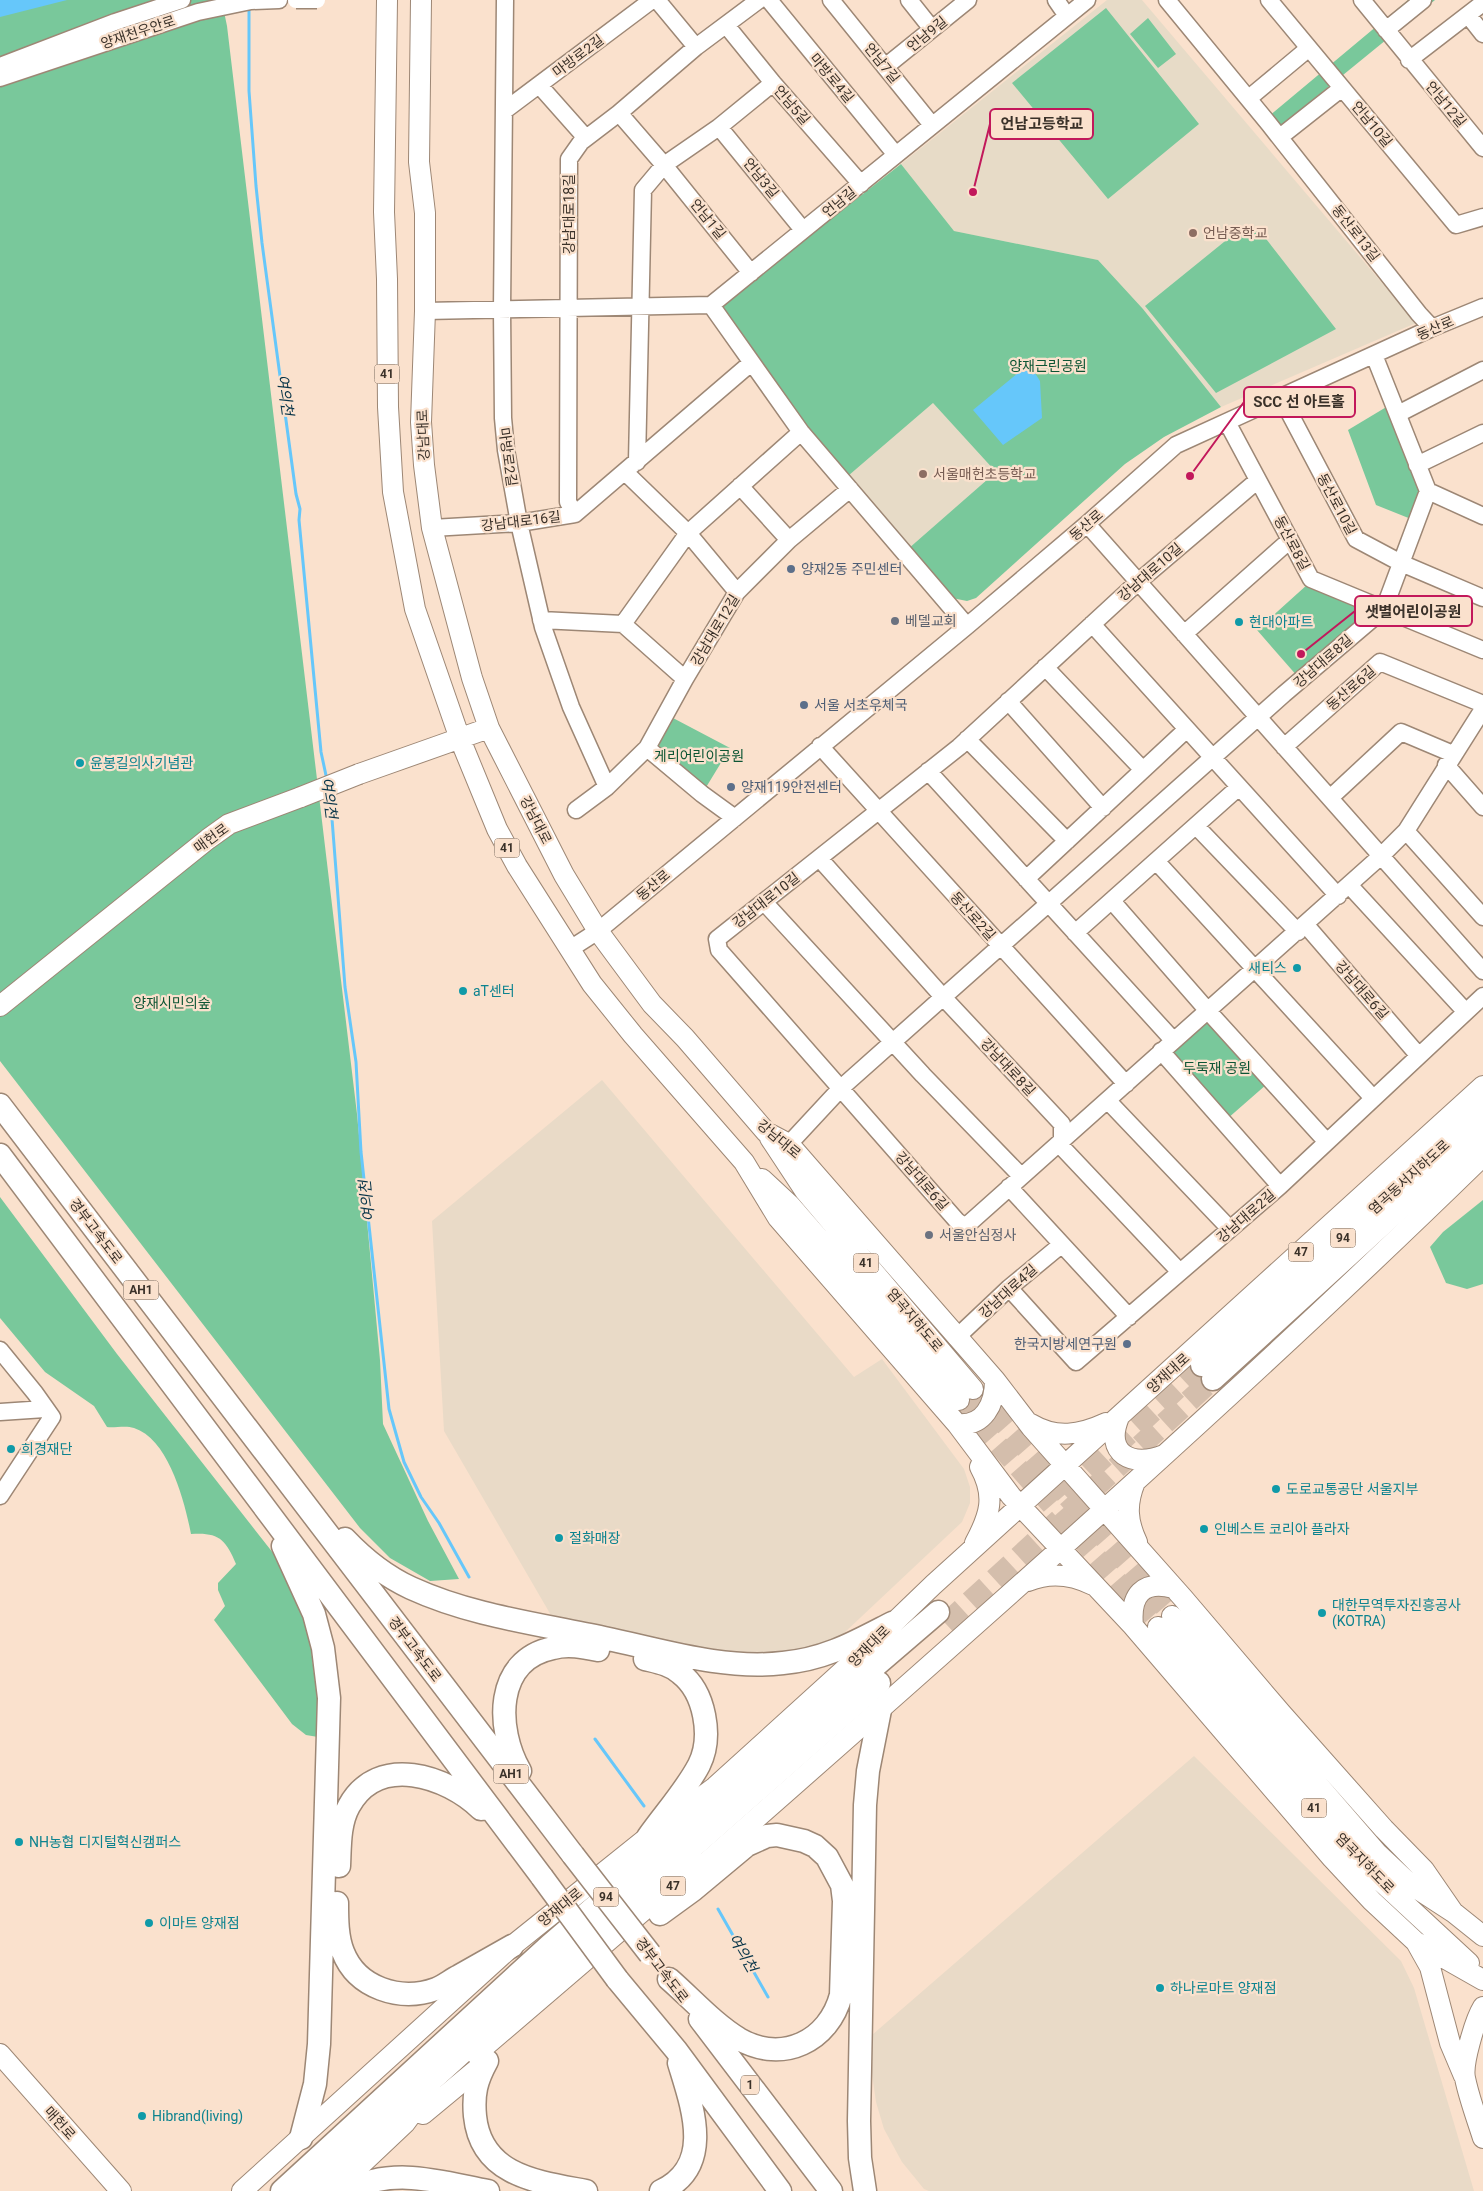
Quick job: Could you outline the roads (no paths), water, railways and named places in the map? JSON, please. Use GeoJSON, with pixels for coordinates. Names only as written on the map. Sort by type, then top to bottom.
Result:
{"type":"FeatureCollection","features":[{"type":"Feature","properties":{"kind":"highway","name":"경부고속도로"},"geometry":{"type":"LineString","coordinates":[[0,1105],[831,2191]]}},
{"type":"Feature","properties":{"kind":"highway","name":"염곡동서지하도로"},"geometry":{"type":"LineString","coordinates":[[1483,1110],[1208,1372],[1483,1132]]}},
{"type":"Feature","properties":{"kind":"highway","name":"AH1"},"geometry":{"type":"LineString","coordinates":[[0,1155],[261,1500],[521,1849]]}},
{"type":"Feature","properties":{"kind":"highway"},"geometry":{"type":"LineString","coordinates":[[281,1474],[358,1552],[384,1572],[410,1588],[438,1599],[482,1612],[721,1662],[759,1665],[797,1662],[829,1654],[892,1623]]}},
{"type":"Feature","properties":{"kind":"highway"},"geometry":{"type":"LineString","coordinates":[[261,1500],[314,1614],[323,1648],[328,1692],[329,1724],[318,2050],[315,2084],[301,2138]]}},
{"type":"Feature","properties":{"kind":"highway","name":"양재대로"},"geometry":{"type":"LineString","coordinates":[[282,2191],[550,1944],[942,1618],[309,2191]]}},
{"type":"Feature","properties":{"kind":"highway"},"geometry":{"type":"LineString","coordinates":[[552,1828],[513,1759],[504,1726],[505,1696],[515,1672],[530,1658],[553,1648],[580,1647],[666,1665],[686,1678],[697,1694],[704,1715],[706,1730],[700,1763],[648,1837]]}},
{"type":"Feature","properties":{"kind":"highway"},"geometry":{"type":"LineString","coordinates":[[865,2191],[860,2158],[865,1805],[868,1771],[880,1710]]}},
{"type":"Feature","properties":{"kind":"highway"},"geometry":{"type":"LineString","coordinates":[[512,1946],[431,1990],[413,1994],[390,1993],[369,1983],[352,1968],[342,1951],[338,1933],[337,1899],[342,1826],[349,1806],[362,1789],[382,1778],[412,1774],[443,1782],[466,1796],[521,1849],[618,1979],[676,2050],[780,2191]]}},
{"type":"Feature","properties":{"kind":"highway"},"geometry":{"type":"LineString","coordinates":[[660,1914],[693,1890],[747,1845],[772,1836],[793,1837],[819,1849],[834,1867],[844,1890],[840,1999],[834,2014],[824,2028],[803,2044],[788,2048],[773,2048],[742,2040],[729,2032],[669,1979]]}},
{"type":"Feature","properties":{"kind":"highway"},"geometry":{"type":"LineString","coordinates":[[661,2191],[684,2175],[692,2156],[695,2141],[692,2107],[676,2050]]}},
{"type":"Feature","properties":{"kind":"highway"},"geometry":{"type":"LineString","coordinates":[[487,2061],[477,2079],[474,2108],[482,2141],[492,2157],[508,2170],[528,2178],[586,2191]]}},
{"type":"Feature","properties":{"kind":"highway"},"geometry":{"type":"LineString","coordinates":[[347,2191],[372,2181],[403,2177],[423,2178],[488,2191]]}},
{"type":"Feature","properties":{"kind":"main road","name":"41"},"geometry":{"type":"LineString","coordinates":[[387,0],[384,212],[387,279],[388,407],[393,492],[415,609],[460,739],[497,829],[517,866],[592,984],[633,1035],[744,1162]]}},
{"type":"Feature","properties":{"kind":"main road","name":"강남대로"},"geometry":{"type":"LineString","coordinates":[[421,0],[419,162],[425,213],[425,311],[421,422],[424,465],[432,528],[472,678],[489,728],[564,875],[598,931],[652,1004],[685,1038],[766,1132],[789,1144],[956,1338],[995,1380],[1027,1422],[1065,1466],[1144,1554]]}},
{"type":"Feature","properties":{"kind":"main road","name":"매헌로"},"geometry":{"type":"LineString","coordinates":[[0,1006],[229,824],[359,774],[489,728]]}},
{"type":"Feature","properties":{"kind":"main road","name":"양재대로"},"geometry":{"type":"LineString","coordinates":[[242,2191],[512,1946],[648,1837],[715,1787],[855,1660],[952,1568],[1483,1086]]}},
{"type":"Feature","properties":{"kind":"main road","name":"염곡지하도로"},"geometry":{"type":"LineString","coordinates":[[744,1162],[790,1205],[966,1394],[805,1191],[766,1132]]}},
{"type":"Feature","properties":{"kind":"main road","name":"47"},"geometry":{"type":"LineString","coordinates":[[333,2191],[405,2123],[422,2100],[685,1875],[708,1861],[1104,1510],[1349,1286],[1483,1156]]}},
{"type":"Feature","properties":{"kind":"main road"},"geometry":{"type":"LineString","coordinates":[[744,1162],[778,1218],[957,1424],[1021,1506],[1134,1626],[1332,1858],[1372,1902],[1416,1942],[1483,1980]]}},
{"type":"Feature","properties":{"kind":"main road"},"geometry":{"type":"LineString","coordinates":[[957,1424],[973,1423],[988,1412],[994,1395],[995,1380]]}},
{"type":"Feature","properties":{"kind":"main road"},"geometry":{"type":"LineString","coordinates":[[1027,1422],[1041,1430],[1069,1434],[1092,1429],[1119,1417]]}},
{"type":"Feature","properties":{"kind":"main road"},"geometry":{"type":"LineString","coordinates":[[1119,1417],[1115,1430],[1115,1442],[1123,1456],[1145,1459],[1164,1455]]}},
{"type":"Feature","properties":{"kind":"main road"},"geometry":{"type":"LineString","coordinates":[[952,1568],[968,1554],[979,1536],[988,1513],[990,1495],[984,1475],[957,1424]]}},
{"type":"Feature","properties":{"kind":"main road"},"geometry":{"type":"LineString","coordinates":[[1135,1482],[1129,1497],[1128,1518],[1134,1536],[1144,1554],[1281,1713],[1384,1829],[1424,1870],[1453,1912]]}},
{"type":"Feature","properties":{"kind":"main road"},"geometry":{"type":"LineString","coordinates":[[1018,1586],[1045,1575],[1058,1574],[1081,1580],[1101,1590]]}},
{"type":"Feature","properties":{"kind":"main road"},"geometry":{"type":"LineString","coordinates":[[1134,1626],[1134,1604],[1141,1591],[1156,1586],[1174,1588]]}},
{"type":"Feature","properties":{"kind":"main road","name":"염곡지하도로"},"geometry":{"type":"LineString","coordinates":[[1453,1912],[1410,1884],[1377,1853],[1165,1622],[1362,1864],[1483,1976]]}},
{"type":"Feature","properties":{"kind":"main road"},"geometry":{"type":"LineString","coordinates":[[405,2123],[428,2111],[660,1914],[708,1861]]}},
{"type":"Feature","properties":{"kind":"main road","name":"41"},"geometry":{"type":"LineString","coordinates":[[1453,1912],[1483,1936]]}},
{"type":"Feature","properties":{"kind":"main road"},"geometry":{"type":"LineString","coordinates":[[1416,1942],[1430,1968],[1450,2043],[1464,2076],[1483,2138]]}},
{"type":"Feature","properties":{"kind":"main road"},"geometry":{"type":"LineString","coordinates":[[1464,2076],[1470,2044],[1483,2007]]}},
{"type":"Feature","properties":{"kind":"main road","name":"매헌로"},"geometry":{"type":"LineString","coordinates":[[0,2054],[122,2191]]}},
{"type":"Feature","properties":{"kind":"street","name":"양재천우안로"},"geometry":{"type":"LineString","coordinates":[[0,66],[105,26],[182,0]]}},
{"type":"Feature","properties":{"kind":"street","name":"양재천우안로"},"geometry":{"type":"LineString","coordinates":[[0,78],[198,12],[251,1],[278,0]]}},
{"type":"Feature","properties":{"kind":"street"},"geometry":{"type":"LineString","coordinates":[[296,0],[324,0]]}},
{"type":"Feature","properties":{"kind":"street","name":"마방로2길"},"geometry":{"type":"LineString","coordinates":[[505,0],[502,310],[503,418],[506,450],[519,523],[541,620],[571,707],[607,787]]}},
{"type":"Feature","properties":{"kind":"street","name":"마방로2길"},"geometry":{"type":"LineString","coordinates":[[504,111],[652,0]]}},
{"type":"Feature","properties":{"kind":"street"},"geometry":{"type":"LineString","coordinates":[[657,0],[696,47]]}},
{"type":"Feature","properties":{"kind":"street"},"geometry":{"type":"LineString","coordinates":[[619,113],[696,47],[759,0]]}},
{"type":"Feature","properties":{"kind":"street","name":"마방로4길"},"geometry":{"type":"LineString","coordinates":[[769,0],[896,155]]}},
{"type":"Feature","properties":{"kind":"street","name":"언남7길"},"geometry":{"type":"LineString","coordinates":[[831,0],[932,125]]}},
{"type":"Feature","properties":{"kind":"street"},"geometry":{"type":"LineString","coordinates":[[909,0],[932,29]]}},
{"type":"Feature","properties":{"kind":"street","name":"언남9길"},"geometry":{"type":"LineString","coordinates":[[885,67],[968,0]]}},
{"type":"Feature","properties":{"kind":"street"},"geometry":{"type":"LineString","coordinates":[[1056,0],[1068,16]]}},
{"type":"Feature","properties":{"kind":"street","name":"언남길"},"geometry":{"type":"LineString","coordinates":[[711,305],[1087,0]]}},
{"type":"Feature","properties":{"kind":"street","name":"동산로13길"},"geometry":{"type":"LineString","coordinates":[[1167,0],[1249,98],[1418,314],[1432,328]]}},
{"type":"Feature","properties":{"kind":"street","name":"언남10길"},"geometry":{"type":"LineString","coordinates":[[1269,0],[1456,225],[1483,216]]}},
{"type":"Feature","properties":{"kind":"street"},"geometry":{"type":"LineString","coordinates":[[1386,30],[1423,0]]}},
{"type":"Feature","properties":{"kind":"street","name":"언남12길"},"geometry":{"type":"LineString","coordinates":[[1364,1],[1483,148]]}},
{"type":"Feature","properties":{"kind":"street"},"geometry":{"type":"LineString","coordinates":[[1410,60],[1483,3]]}},
{"type":"Feature","properties":{"kind":"street"},"geometry":{"type":"LineString","coordinates":[[1468,15],[1483,34]]}},
{"type":"Feature","properties":{"kind":"street","name":"언남5길"},"geometry":{"type":"LineString","coordinates":[[726,25],[860,184]]}},
{"type":"Feature","properties":{"kind":"street"},"geometry":{"type":"LineString","coordinates":[[1249,98],[1309,48]]}},
{"type":"Feature","properties":{"kind":"street"},"geometry":{"type":"LineString","coordinates":[[737,592],[631,467],[640,307],[642,190],[664,165],[719,127],[773,83]]}},
{"type":"Feature","properties":{"kind":"street"},"geometry":{"type":"LineString","coordinates":[[539,84],[586,138]]}},
{"type":"Feature","properties":{"kind":"street"},"geometry":{"type":"LineString","coordinates":[[1280,137],[1342,88]]}},
{"type":"Feature","properties":{"kind":"street","name":"강남대로18길"},"geometry":{"type":"LineString","coordinates":[[576,514],[568,502],[569,159],[586,138],[619,113]]}},
{"type":"Feature","properties":{"kind":"street","name":"언남1길"},"geometry":{"type":"LineString","coordinates":[[619,113],[664,165],[751,273]]}},
{"type":"Feature","properties":{"kind":"street","name":"언남3길"},"geometry":{"type":"LineString","coordinates":[[719,127],[803,230]]}},
{"type":"Feature","properties":{"kind":"street"},"geometry":{"type":"LineString","coordinates":[[425,311],[711,305],[801,432],[967,626]]}},
{"type":"Feature","properties":{"kind":"street","name":"동산로"},"geometry":{"type":"LineString","coordinates":[[570,949],[598,931],[967,626],[1176,445],[1432,328],[1483,308]]}},
{"type":"Feature","properties":{"kind":"street"},"geometry":{"type":"LineString","coordinates":[[1374,355],[1428,490],[1483,516]]}},
{"type":"Feature","properties":{"kind":"street","name":"강남대로16길"},"geometry":{"type":"LineString","coordinates":[[432,528],[519,523],[576,514],[752,363]]}},
{"type":"Feature","properties":{"kind":"street"},"geometry":{"type":"LineString","coordinates":[[1398,414],[1483,370]]}},
{"type":"Feature","properties":{"kind":"street","name":"동산로10길"},"geometry":{"type":"LineString","coordinates":[[1281,398],[1356,539],[1401,563],[1483,598]]}},
{"type":"Feature","properties":{"kind":"street","name":"동산로8길"},"geometry":{"type":"LineString","coordinates":[[1227,422],[1311,579],[1483,650]]}},
{"type":"Feature","properties":{"kind":"street"},"geometry":{"type":"LineString","coordinates":[[541,620],[623,624],[688,533],[801,432]]}},
{"type":"Feature","properties":{"kind":"street"},"geometry":{"type":"LineString","coordinates":[[1418,465],[1483,433]]}},
{"type":"Feature","properties":{"kind":"street","name":"강남대로10길"},"geometry":{"type":"LineString","coordinates":[[841,1088],[719,950],[716,939],[967,739],[1138,582],[1258,480]]}},
{"type":"Feature","properties":{"kind":"street"},"geometry":{"type":"LineString","coordinates":[[740,486],[789,540]]}},
{"type":"Feature","properties":{"kind":"street","name":"강남대로12길"},"geometry":{"type":"LineString","coordinates":[[576,810],[607,787],[647,748],[685,679],[737,592],[789,540],[850,489]]}},
{"type":"Feature","properties":{"kind":"street","name":"강남대로8길"},"geometry":{"type":"LineString","coordinates":[[789,1144],[841,1088],[943,996],[1384,609],[1428,490]]}},
{"type":"Feature","properties":{"kind":"street"},"geometry":{"type":"LineString","coordinates":[[1087,524],[1483,971]]}},
{"type":"Feature","properties":{"kind":"street"},"geometry":{"type":"LineString","coordinates":[[1184,634],[1290,540]]}},
{"type":"Feature","properties":{"kind":"street","name":"강남대로12길"},"geometry":{"type":"LineString","coordinates":[[623,624],[685,679]]}},
{"type":"Feature","properties":{"kind":"street"},"geometry":{"type":"LineString","coordinates":[[1092,624],[1239,787],[1465,1011]]}},
{"type":"Feature","properties":{"kind":"street","name":"동산로6길"},"geometry":{"type":"LineString","coordinates":[[1284,746],[1380,662],[1483,704]]}},
{"type":"Feature","properties":{"kind":"street"},"geometry":{"type":"LineString","coordinates":[[1045,667],[1143,770]]}},
{"type":"Feature","properties":{"kind":"street"},"geometry":{"type":"LineString","coordinates":[[1008,701],[1103,808]]}},
{"type":"Feature","properties":{"kind":"street","name":"강남대로6길"},"geometry":{"type":"LineString","coordinates":[[841,1088],[957,1221],[965,1227],[1381,856],[1406,830],[1483,709]]}},
{"type":"Feature","properties":{"kind":"street"},"geometry":{"type":"LineString","coordinates":[[1026,879],[1187,729]]}},
{"type":"Feature","properties":{"kind":"street"},"geometry":{"type":"LineString","coordinates":[[1330,798],[1401,732],[1450,759],[1483,807]]}},
{"type":"Feature","properties":{"kind":"street"},"geometry":{"type":"LineString","coordinates":[[967,739],[1067,841]]}},
{"type":"Feature","properties":{"kind":"street","name":"동산로2길"},"geometry":{"type":"LineString","coordinates":[[820,746],[1126,1084]]}},
{"type":"Feature","properties":{"kind":"street"},"geometry":{"type":"LineString","coordinates":[[647,748],[702,794],[735,818]]}},
{"type":"Feature","properties":{"kind":"street"},"geometry":{"type":"LineString","coordinates":[[928,771],[1076,933],[1280,1186]]}},
{"type":"Feature","properties":{"kind":"street"},"geometry":{"type":"LineString","coordinates":[[1076,933],[1239,787]]}},
{"type":"Feature","properties":{"kind":"street","name":"강남대로6길"},"geometry":{"type":"LineString","coordinates":[[1196,826],[1301,928],[1419,1056]]}},
{"type":"Feature","properties":{"kind":"street"},"geometry":{"type":"LineString","coordinates":[[1406,830],[1483,917]]}},
{"type":"Feature","properties":{"kind":"street","name":"강남대로8길"},"geometry":{"type":"LineString","coordinates":[[819,858],[943,996],[1062,1124],[1060,1142]]}},
{"type":"Feature","properties":{"kind":"street"},"geometry":{"type":"LineString","coordinates":[[1156,861],[1373,1098]]}},
{"type":"Feature","properties":{"kind":"street"},"geometry":{"type":"LineString","coordinates":[[1112,901],[1208,1011],[1326,1141]]}},
{"type":"Feature","properties":{"kind":"street"},"geometry":{"type":"LineString","coordinates":[[764,902],[893,1042],[1015,1181],[1061,1245],[1129,1317]]}},
{"type":"Feature","properties":{"kind":"street","name":"강남대로2길"},"geometry":{"type":"LineString","coordinates":[[1009,1288],[1076,1362],[1280,1186],[1483,996]]}},
{"type":"Feature","properties":{"kind":"street"},"geometry":{"type":"LineString","coordinates":[[1108,1101],[1230,1229]]}},
{"type":"Feature","properties":{"kind":"street"},"geometry":{"type":"LineString","coordinates":[[1060,1142],[1180,1272]]}},
{"type":"Feature","properties":{"kind":"street","name":"강남대로4길"},"geometry":{"type":"LineString","coordinates":[[956,1338],[1009,1288],[1061,1245]]}},
{"type":"Feature","properties":{"kind":"street"},"geometry":{"type":"LineString","coordinates":[[0,1350],[35,1393],[48,1413]]}},
{"type":"Feature","properties":{"kind":"street"},"geometry":{"type":"LineString","coordinates":[[0,1412],[48,1413]]}},
{"type":"Feature","properties":{"kind":"street"},"geometry":{"type":"LineString","coordinates":[[0,1496],[48,1413]]}},
{"type":"Feature","properties":{"kind":"water"},"geometry":{"type":"Polygon","coordinates":[[[0,0],[67,0],[0,17],[0,0]]]}},
{"type":"Feature","properties":{"kind":"water"},"geometry":{"type":"Polygon","coordinates":[[[1029,364],[1040,381],[1042,418],[1003,445],[973,410],[1029,364]]]}},
{"type":"Feature","properties":{"kind":"waterway","name":"여의천"},"geometry":{"type":"LineString","coordinates":[[249,6],[249,91],[256,186],[296,494],[300,509],[299,520],[321,752],[327,780]]}},
{"type":"Feature","properties":{"kind":"waterway","name":"여의천"},"geometry":{"type":"LineString","coordinates":[[330,793],[345,987],[356,1062],[361,1152],[389,1409],[404,1462],[421,1497],[439,1523],[469,1577]]}},
{"type":"Feature","properties":{"kind":"waterway","name":"여의천"},"geometry":{"type":"LineString","coordinates":[[595,1739],[644,1806]]}},
{"type":"Feature","properties":{"kind":"waterway","name":"여의천"},"geometry":{"type":"LineString","coordinates":[[718,1909],[768,1997]]}},
{"type":"Feature","properties":{"kind":"tunnel"},"geometry":{"type":"LineString","coordinates":[[1064,1494],[1202,1365]]}},
{"type":"Feature","properties":{"kind":"tunnel"},"geometry":{"type":"LineString","coordinates":[[946,1624],[1213,1379]]}},
{"type":"Feature","properties":{"kind":"tunnel"},"geometry":{"type":"LineString","coordinates":[[973,1389],[1172,1616]]}},
{"type":"Feature","properties":{"kind":"tunnel"},"geometry":{"type":"LineString","coordinates":[[959,1400],[1158,1627]]}},
{"type":"Feature","properties":{"kind":"place","name":"언남고등학교"},"geometry":{"type":"Point","coordinates":[973,192]}},
{"type":"Feature","properties":{"kind":"place","name":"언남중학교"},"geometry":{"type":"Point","coordinates":[1193,233]}},
{"type":"Feature","properties":{"kind":"place","name":"서울매헌초등학교"},"geometry":{"type":"Point","coordinates":[923,474]}},
{"type":"Feature","properties":{"kind":"place","name":"SCC 선 아트홀"},"geometry":{"type":"Point","coordinates":[1190,476]}},
{"type":"Feature","properties":{"kind":"place","name":"양재2동 주민센터"},"geometry":{"type":"Point","coordinates":[791,569]}},
{"type":"Feature","properties":{"kind":"place","name":"베델교회"},"geometry":{"type":"Point","coordinates":[895,621]}},
{"type":"Feature","properties":{"kind":"place","name":"현대아파트"},"geometry":{"type":"Point","coordinates":[1239,622]}},
{"type":"Feature","properties":{"kind":"place","name":"샛별어린이공원"},"geometry":{"type":"Point","coordinates":[1301,654]}},
{"type":"Feature","properties":{"kind":"place","name":"서울 서초우체국"},"geometry":{"type":"Point","coordinates":[804,705]}},
{"type":"Feature","properties":{"kind":"place","name":"윤봉길의사기념관"},"geometry":{"type":"Point","coordinates":[80,763]}},
{"type":"Feature","properties":{"kind":"place","name":"양재119안전센터"},"geometry":{"type":"Point","coordinates":[731,787]}},
{"type":"Feature","properties":{"kind":"place","name":"새티스"},"geometry":{"type":"Point","coordinates":[1297,968]}},
{"type":"Feature","properties":{"kind":"place","name":"aT센터"},"geometry":{"type":"Point","coordinates":[463,991]}},
{"type":"Feature","properties":{"kind":"place","name":"서울안심정사"},"geometry":{"type":"Point","coordinates":[929,1235]}},
{"type":"Feature","properties":{"kind":"place","name":"한국지방세연구원"},"geometry":{"type":"Point","coordinates":[1127,1344]}},
{"type":"Feature","properties":{"kind":"place","name":"희경재단"},"geometry":{"type":"Point","coordinates":[11,1449]}},
{"type":"Feature","properties":{"kind":"place","name":"도로교통공단 서울지부"},"geometry":{"type":"Point","coordinates":[1276,1489]}},
{"type":"Feature","properties":{"kind":"place","name":"인베스트 코리아 플라자"},"geometry":{"type":"Point","coordinates":[1204,1529]}},
{"type":"Feature","properties":{"kind":"place","name":"절화매장"},"geometry":{"type":"Point","coordinates":[559,1538]}},
{"type":"Feature","properties":{"kind":"place","name":"대한무역투자진흥공사 (KOTRA)"},"geometry":{"type":"Point","coordinates":[1322,1613]}},
{"type":"Feature","properties":{"kind":"place","name":"NH농협 디지털혁신캠퍼스"},"geometry":{"type":"Point","coordinates":[19,1842]}},
{"type":"Feature","properties":{"kind":"place","name":"이마트 양재점"},"geometry":{"type":"Point","coordinates":[149,1923]}},
{"type":"Feature","properties":{"kind":"place","name":"하나로마트 양재점"},"geometry":{"type":"Point","coordinates":[1160,1988]}},
{"type":"Feature","properties":{"kind":"place","name":"Hibrand(living)"},"geometry":{"type":"Point","coordinates":[142,2116]}},
{"type":"Feature","properties":{"kind":"park label","name":"양재근린공원"},"geometry":{"type":"Point","coordinates":[1048,366]}},
{"type":"Feature","properties":{"kind":"park label","name":"게리어린이공원"},"geometry":{"type":"Point","coordinates":[699,756]}},
{"type":"Feature","properties":{"kind":"park label","name":"양재시민의숲"},"geometry":{"type":"Point","coordinates":[172,1003]}},
{"type":"Feature","properties":{"kind":"park label","name":"두둑재 공원"},"geometry":{"type":"Point","coordinates":[1217,1068]}}]}
